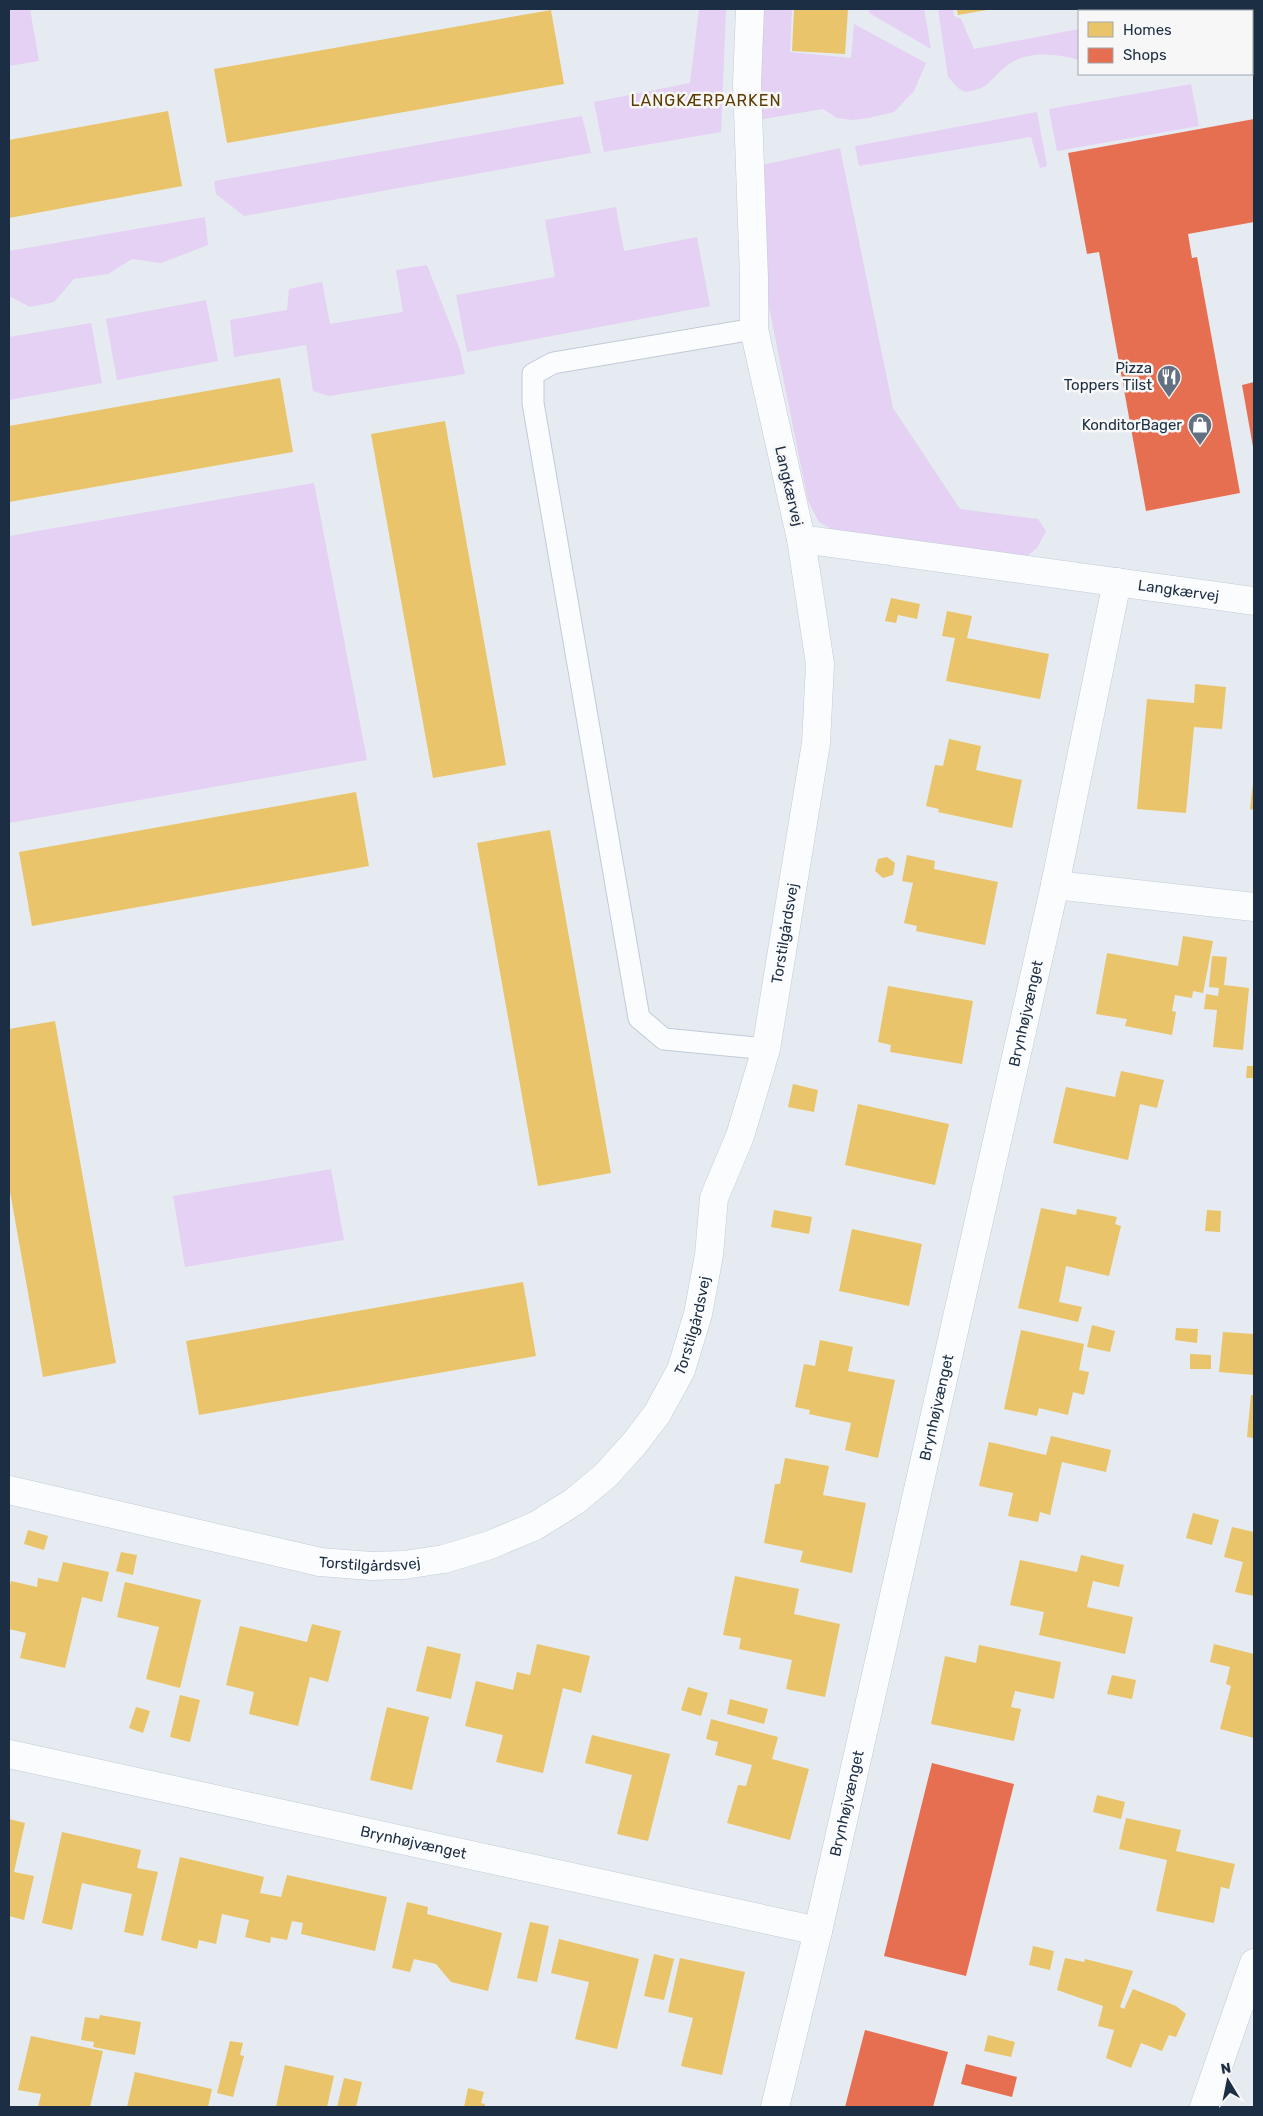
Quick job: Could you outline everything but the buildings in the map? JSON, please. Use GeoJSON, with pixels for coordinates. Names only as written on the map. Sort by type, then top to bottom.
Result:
{"type":"FeatureCollection","features":[{"type":"Feature","properties":{"kind":"street","name":"Langkærvej"},"geometry":{"type":"LineString","coordinates":[[750,9],[746,82],[754,278],[754,329],[801,539],[1254,601]]}},
{"type":"Feature","properties":{"kind":"street","name":"Torstilgårdsvej"},"geometry":{"type":"LineString","coordinates":[[9,1490],[320,1562],[371,1566],[404,1565],[444,1559],[490,1545],[535,1526],[575,1501],[606,1475],[634,1444],[657,1414],[681,1370],[698,1314],[709,1255],[714,1198],[740,1136],[766,1049],[816,743],[820,664],[801,539]]}},
{"type":"Feature","properties":{"kind":"street","name":"Brynhøjvænget"},"geometry":{"type":"LineString","coordinates":[[775,2107],[818,1931],[1055,884],[1117,582]]}},
{"type":"Feature","properties":{"kind":"street"},"geometry":{"type":"LineString","coordinates":[[1055,884],[1254,906]]}},
{"type":"Feature","properties":{"kind":"street","name":"Brynhøjvænget"},"geometry":{"type":"LineString","coordinates":[[9,1754],[818,1931]]}},
{"type":"Feature","properties":{"kind":"street"},"geometry":{"type":"LineString","coordinates":[[1204,2107],[1254,1963]]}},
{"type":"Feature","properties":{"kind":"lane"},"geometry":{"type":"LineString","coordinates":[[754,329],[553,362],[533,374],[533,403],[639,1018],[664,1039],[766,1049]]}},
{"type":"Feature","properties":{"kind":"shaded area"},"geometry":{"type":"Polygon","coordinates":[[[9,9],[30,9],[39,61],[9,66],[9,9]]]}},
{"type":"Feature","properties":{"kind":"shaded area"},"geometry":{"type":"Polygon","coordinates":[[[699,9],[726,9],[721,132],[604,152],[594,102],[690,83],[699,9]]]}},
{"type":"Feature","properties":{"kind":"shaded area"},"geometry":{"type":"Polygon","coordinates":[[[763,9],[792,9],[790,52],[851,58],[854,24],[926,63],[914,91],[894,112],[869,118],[852,120],[837,118],[823,109],[758,120],[763,9]]]}},
{"type":"Feature","properties":{"kind":"shaded area"},"geometry":{"type":"Polygon","coordinates":[[[869,9],[924,9],[931,49],[869,13],[869,9]]]}},
{"type":"Feature","properties":{"kind":"shaded area"},"geometry":{"type":"Polygon","coordinates":[[[938,9],[953,9],[954,16],[961,19],[974,49],[1078,29],[1078,60],[1050,55],[1021,58],[1004,68],[988,84],[980,89],[965,92],[958,88],[948,77],[938,9]]]}},
{"type":"Feature","properties":{"kind":"shaded area"},"geometry":{"type":"Polygon","coordinates":[[[1254,9],[1254,47],[1253,10],[1184,10],[1254,9]]]}},
{"type":"Feature","properties":{"kind":"shaded area"},"geometry":{"type":"Polygon","coordinates":[[[1191,84],[1199,126],[1057,151],[1049,109],[1191,84]]]}},
{"type":"Feature","properties":{"kind":"shaded area"},"geometry":{"type":"Polygon","coordinates":[[[1037,112],[1047,166],[1040,168],[1031,137],[859,166],[855,146],[1037,112]]]}},
{"type":"Feature","properties":{"kind":"shaded area"},"geometry":{"type":"Polygon","coordinates":[[[582,116],[591,153],[244,216],[216,194],[214,181],[582,116]]]}},
{"type":"Feature","properties":{"kind":"shaded area"},"geometry":{"type":"Polygon","coordinates":[[[840,148],[893,408],[960,509],[1038,519],[1046,531],[1037,548],[1027,556],[833,530],[819,522],[808,501],[769,307],[762,165],[840,148]]]}},
{"type":"Feature","properties":{"kind":"shaded area"},"geometry":{"type":"Polygon","coordinates":[[[616,207],[624,251],[697,237],[710,306],[467,352],[456,295],[555,277],[545,220],[616,207]]]}},
{"type":"Feature","properties":{"kind":"shaded area"},"geometry":{"type":"Polygon","coordinates":[[[205,217],[208,245],[161,263],[132,259],[108,274],[74,279],[54,302],[30,307],[9,296],[9,251],[205,217]]]}},
{"type":"Feature","properties":{"kind":"shaded area"},"geometry":{"type":"Polygon","coordinates":[[[427,265],[460,350],[465,374],[329,396],[313,391],[306,345],[234,357],[230,320],[287,310],[289,289],[322,282],[330,324],[403,312],[396,270],[427,265]]]}},
{"type":"Feature","properties":{"kind":"shaded area"},"geometry":{"type":"Polygon","coordinates":[[[206,300],[218,361],[117,380],[106,319],[206,300]]]}},
{"type":"Feature","properties":{"kind":"shaded area"},"geometry":{"type":"Polygon","coordinates":[[[91,323],[102,383],[9,400],[9,337],[91,323]]]}},
{"type":"Feature","properties":{"kind":"shaded area"},"geometry":{"type":"Polygon","coordinates":[[[314,483],[367,760],[9,823],[9,536],[314,483]]]}},
{"type":"Feature","properties":{"kind":"shaded area"},"geometry":{"type":"Polygon","coordinates":[[[331,1169],[344,1240],[185,1267],[173,1196],[331,1169]]]}},
{"type":"Feature","properties":{"kind":"place","name":"Pizza Toppers Tilst"},"geometry":{"type":"Point","coordinates":[1169,398]}},
{"type":"Feature","properties":{"kind":"place","name":"KonditorBager"},"geometry":{"type":"Point","coordinates":[1200,446]}},
{"type":"Feature","properties":{"kind":"district","name":"LANGKÆRPARKEN"},"geometry":{"type":"Point","coordinates":[706,100]}}]}
